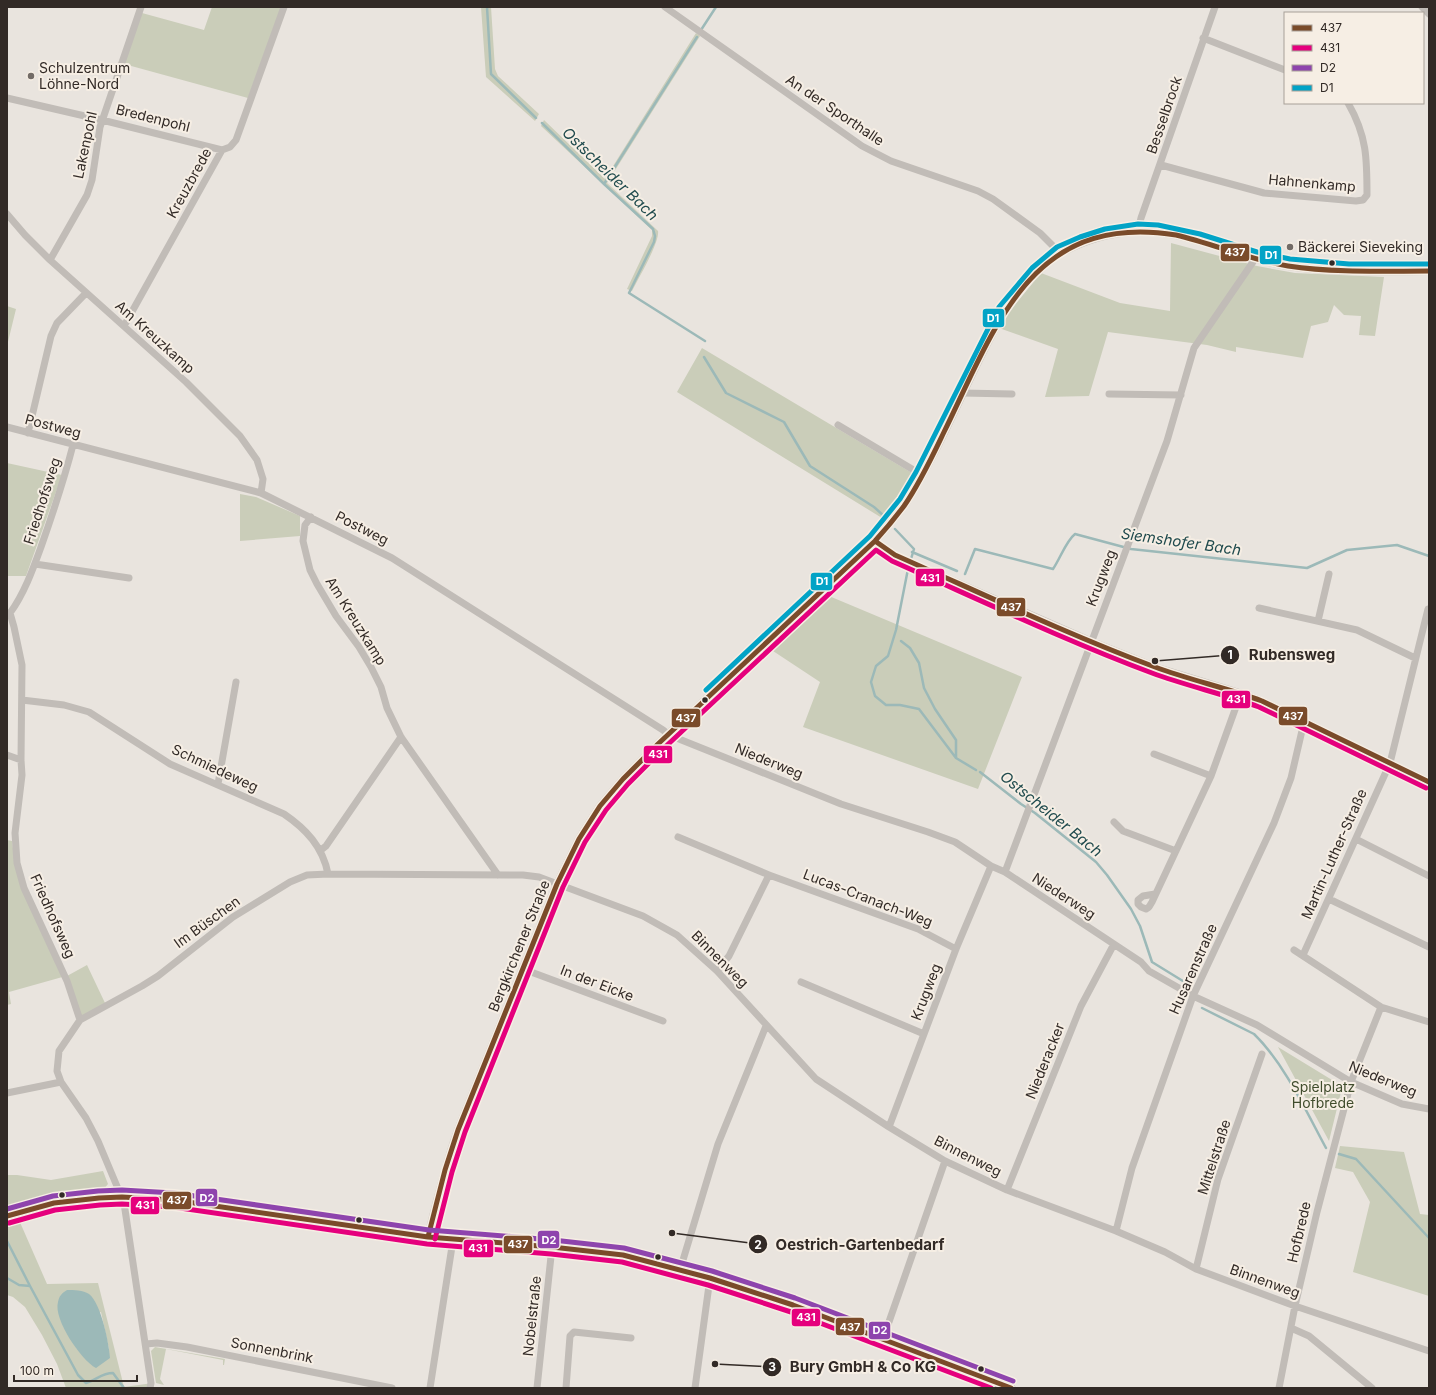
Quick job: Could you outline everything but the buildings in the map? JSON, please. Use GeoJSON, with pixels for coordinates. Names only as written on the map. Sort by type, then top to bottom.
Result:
{"type":"FeatureCollection","features":[{"type":"Feature","properties":{"kind":"main road"},"geometry":{"type":"LineString","coordinates":[[7,1216],[54,1203],[98,1198],[122,1197],[174,1200],[428,1237],[624,1254],[710,1278],[793,1304],[1011,1388]]}},
{"type":"Feature","properties":{"kind":"street","name":"Lakenpohl"},"geometry":{"type":"LineString","coordinates":[[50,260],[87,195],[92,180],[102,120],[141,7]]}},
{"type":"Feature","properties":{"kind":"street","name":"Kreuzbrede"},"geometry":{"type":"LineString","coordinates":[[124,326],[222,150],[230,147],[236,140],[284,7]]}},
{"type":"Feature","properties":{"kind":"street","name":"An der Sporthalle"},"geometry":{"type":"LineString","coordinates":[[665,7],[862,146],[891,161],[978,191],[993,199],[1040,233],[1060,253]]}},
{"type":"Feature","properties":{"kind":"street","name":"Besselbrock"},"geometry":{"type":"LineString","coordinates":[[1138,231],[1141,218],[1161,165],[1215,7]]}},
{"type":"Feature","properties":{"kind":"street"},"geometry":{"type":"LineString","coordinates":[[1422,7],[1429,14]]}},
{"type":"Feature","properties":{"kind":"street"},"geometry":{"type":"LineString","coordinates":[[1204,38],[1284,70]]}},
{"type":"Feature","properties":{"kind":"street","name":"Bredenpohl"},"geometry":{"type":"LineString","coordinates":[[7,98],[222,150]]}},
{"type":"Feature","properties":{"kind":"street","name":"Hahnenkamp"},"geometry":{"type":"LineString","coordinates":[[1161,165],[1264,193],[1356,201],[1363,200],[1367,195],[1367,157],[1363,136],[1348,104]]}},
{"type":"Feature","properties":{"kind":"street","name":"Am Kreuzkamp"},"geometry":{"type":"LineString","coordinates":[[7,214],[50,260],[186,382],[240,436],[257,460],[263,478],[261,493]]}},
{"type":"Feature","properties":{"kind":"street","name":"Bergkirchener Straße"},"geometry":{"type":"LineString","coordinates":[[428,1237],[447,1160],[557,884],[579,839],[600,806],[623,779],[876,541],[906,503],[922,475],[1004,311],[1037,273],[1060,253],[1083,243],[1107,236],[1138,231],[1177,235],[1255,258],[1289,266],[1349,271],[1429,272]]}},
{"type":"Feature","properties":{"kind":"street","name":"Krugweg"},"geometry":{"type":"LineString","coordinates":[[1004,872],[1031,805],[1091,641],[1167,442],[1194,348],[1255,258]]}},
{"type":"Feature","properties":{"kind":"street"},"geometry":{"type":"LineString","coordinates":[[28,432],[51,336],[57,323],[86,293]]}},
{"type":"Feature","properties":{"kind":"street"},"geometry":{"type":"LineString","coordinates":[[962,393],[1012,394]]}},
{"type":"Feature","properties":{"kind":"street"},"geometry":{"type":"LineString","coordinates":[[1109,394],[1181,395]]}},
{"type":"Feature","properties":{"kind":"street"},"geometry":{"type":"LineString","coordinates":[[838,425],[922,475]]}},
{"type":"Feature","properties":{"kind":"street","name":"Postweg"},"geometry":{"type":"LineString","coordinates":[[7,428],[28,432],[261,493],[392,558],[592,684],[669,735]]}},
{"type":"Feature","properties":{"kind":"street","name":"Friedhofsweg"},"geometry":{"type":"LineString","coordinates":[[73,445],[64,480],[35,564],[16,605],[8,612],[14,626],[22,665],[22,775],[15,833],[17,863],[24,888],[67,981],[80,1020]]}},
{"type":"Feature","properties":{"kind":"street","name":"Am Kreuzkamp"},"geometry":{"type":"LineString","coordinates":[[311,517],[304,525],[303,540],[310,570],[336,616],[359,647],[381,687],[387,708],[401,737],[498,875]]}},
{"type":"Feature","properties":{"kind":"street"},"geometry":{"type":"LineString","coordinates":[[876,541],[895,555],[1091,641],[1156,667],[1241,693],[1262,701],[1429,782]]}},
{"type":"Feature","properties":{"kind":"street","name":"Friedhofsweg"},"geometry":{"type":"LineString","coordinates":[[35,564],[129,578]]}},
{"type":"Feature","properties":{"kind":"street"},"geometry":{"type":"LineString","coordinates":[[1318,621],[1330,574]]}},
{"type":"Feature","properties":{"kind":"street"},"geometry":{"type":"LineString","coordinates":[[1259,608],[1357,630],[1415,658]]}},
{"type":"Feature","properties":{"kind":"street","name":"Martin-Luther-Straße"},"geometry":{"type":"LineString","coordinates":[[1303,956],[1390,763],[1428,609]]}},
{"type":"Feature","properties":{"kind":"street"},"geometry":{"type":"LineString","coordinates":[[218,784],[236,682]]}},
{"type":"Feature","properties":{"kind":"street"},"geometry":{"type":"LineString","coordinates":[[1155,894],[1211,776],[1241,693]]}},
{"type":"Feature","properties":{"kind":"street","name":"Schmiedeweg"},"geometry":{"type":"LineString","coordinates":[[22,700],[64,705],[89,712],[170,764],[284,814],[300,825],[321,850],[328,874]]}},
{"type":"Feature","properties":{"kind":"street","name":"Husarenstraße"},"geometry":{"type":"LineString","coordinates":[[1116,1231],[1132,1168],[1193,996],[1274,823],[1291,778],[1304,722]]}},
{"type":"Feature","properties":{"kind":"street","name":"Niederweg"},"geometry":{"type":"LineString","coordinates":[[669,735],[841,804],[954,842],[991,866],[1004,872],[1114,944],[1141,962],[1149,971],[1193,996],[1257,1024],[1350,1082],[1402,1104],[1429,1109]]}},
{"type":"Feature","properties":{"kind":"street"},"geometry":{"type":"LineString","coordinates":[[321,850],[326,846],[401,737]]}},
{"type":"Feature","properties":{"kind":"street"},"geometry":{"type":"LineString","coordinates":[[1154,754],[1211,776]]}},
{"type":"Feature","properties":{"kind":"street"},"geometry":{"type":"LineString","coordinates":[[7,755],[21,760]]}},
{"type":"Feature","properties":{"kind":"street"},"geometry":{"type":"LineString","coordinates":[[1114,822],[1123,831],[1176,851]]}},
{"type":"Feature","properties":{"kind":"street","name":"Lucas-Cranach-Weg"},"geometry":{"type":"LineString","coordinates":[[678,837],[769,875],[918,929],[956,949]]}},
{"type":"Feature","properties":{"kind":"street"},"geometry":{"type":"LineString","coordinates":[[1356,839],[1429,876]]}},
{"type":"Feature","properties":{"kind":"street","name":"Krugweg"},"geometry":{"type":"LineString","coordinates":[[889,1127],[956,949],[991,866]]}},
{"type":"Feature","properties":{"kind":"street","name":"Im Büschen"},"geometry":{"type":"LineString","coordinates":[[150,1388],[151,1383],[146,1344],[124,1203],[95,1135],[86,1118],[61,1082],[57,1071],[60,1051],[80,1020],[158,976],[233,917],[290,882],[307,875],[523,874],[557,884]]}},
{"type":"Feature","properties":{"kind":"street"},"geometry":{"type":"LineString","coordinates":[[716,971],[729,956],[769,875]]}},
{"type":"Feature","properties":{"kind":"street","name":"Binnenweg"},"geometry":{"type":"LineString","coordinates":[[557,884],[642,916],[677,935],[716,971],[816,1079],[889,1127],[945,1161],[1007,1190],[1116,1231],[1165,1252],[1196,1269],[1296,1306],[1429,1351]]}},
{"type":"Feature","properties":{"kind":"street"},"geometry":{"type":"LineString","coordinates":[[1329,899],[1429,947]]}},
{"type":"Feature","properties":{"kind":"street","name":"Niederacker"},"geometry":{"type":"LineString","coordinates":[[1007,1190],[1081,1006],[1114,944]]}},
{"type":"Feature","properties":{"kind":"street"},"geometry":{"type":"LineString","coordinates":[[1294,950],[1381,1007],[1429,1022]]}},
{"type":"Feature","properties":{"kind":"street","name":"In der Eicke"},"geometry":{"type":"LineString","coordinates":[[523,969],[663,1022]]}},
{"type":"Feature","properties":{"kind":"street"},"geometry":{"type":"LineString","coordinates":[[801,982],[924,1034]]}},
{"type":"Feature","properties":{"kind":"street","name":"Hofbrede"},"geometry":{"type":"LineString","coordinates":[[1279,1388],[1317,1212],[1350,1082],[1381,1007]]}},
{"type":"Feature","properties":{"kind":"street"},"geometry":{"type":"LineString","coordinates":[[680,1270],[718,1144],[766,1026]]}},
{"type":"Feature","properties":{"kind":"street","name":"Mittelstraße"},"geometry":{"type":"LineString","coordinates":[[1196,1269],[1218,1179],[1262,1054]]}},
{"type":"Feature","properties":{"kind":"street"},"geometry":{"type":"LineString","coordinates":[[7,1093],[61,1082]]}},
{"type":"Feature","properties":{"kind":"street"},"geometry":{"type":"LineString","coordinates":[[883,1339],[945,1161]]}},
{"type":"Feature","properties":{"kind":"street"},"geometry":{"type":"LineString","coordinates":[[430,1388],[453,1240]]}},
{"type":"Feature","properties":{"kind":"street","name":"Nobelstraße"},"geometry":{"type":"LineString","coordinates":[[537,1388],[552,1247]]}},
{"type":"Feature","properties":{"kind":"street"},"geometry":{"type":"LineString","coordinates":[[695,1388],[710,1278]]}},
{"type":"Feature","properties":{"kind":"street"},"geometry":{"type":"LineString","coordinates":[[1291,1328],[1309,1336],[1372,1388]]}},
{"type":"Feature","properties":{"kind":"street"},"geometry":{"type":"LineString","coordinates":[[566,1388],[570,1336],[574,1332],[631,1338]]}},
{"type":"Feature","properties":{"kind":"street","name":"Sonnenbrink"},"geometry":{"type":"LineString","coordinates":[[146,1344],[157,1343],[187,1347],[392,1388]]}},
{"type":"Feature","properties":{"kind":"green space"},"geometry":{"type":"Polygon","coordinates":[[[212,7],[281,7],[248,98],[124,64],[142,13],[204,30],[212,7]]]}},
{"type":"Feature","properties":{"kind":"green space"},"geometry":{"type":"Polygon","coordinates":[[[481,7],[491,7],[495,69],[498,76],[539,114],[535,121],[486,77],[481,7]]]}},
{"type":"Feature","properties":{"kind":"green space"},"geometry":{"type":"Polygon","coordinates":[[[696,33],[700,36],[607,183],[658,231],[656,243],[632,291],[627,289],[652,236],[652,230],[541,126],[544,120],[605,179],[696,33]]]}},
{"type":"Feature","properties":{"kind":"green space"},"geometry":{"type":"Polygon","coordinates":[[[1171,243],[1257,266],[1295,273],[1384,277],[1375,336],[1359,335],[1361,316],[1344,315],[1334,305],[1328,322],[1311,326],[1303,358],[1236,347],[1236,352],[1207,345],[1108,332],[1089,396],[1045,397],[1058,349],[999,328],[1009,312],[1041,273],[1120,303],[1170,311],[1171,243]]]}},
{"type":"Feature","properties":{"kind":"green space"},"geometry":{"type":"Polygon","coordinates":[[[7,306],[16,309],[7,346],[7,306]]]}},
{"type":"Feature","properties":{"kind":"green space"},"geometry":{"type":"Polygon","coordinates":[[[702,348],[912,473],[897,499],[882,518],[677,392],[702,348]]]}},
{"type":"Feature","properties":{"kind":"green space"},"geometry":{"type":"Polygon","coordinates":[[[7,463],[62,475],[26,576],[7,576],[7,463]]]}},
{"type":"Feature","properties":{"kind":"green space"},"geometry":{"type":"Polygon","coordinates":[[[240,494],[256,497],[300,516],[300,536],[240,541],[240,494]]]}},
{"type":"Feature","properties":{"kind":"green space"},"geometry":{"type":"Polygon","coordinates":[[[829,596],[1022,677],[978,789],[803,727],[820,682],[770,649],[829,596]]]}},
{"type":"Feature","properties":{"kind":"green space"},"geometry":{"type":"Polygon","coordinates":[[[7,840],[12,841],[15,864],[67,976],[87,965],[105,1003],[81,1017],[66,976],[9,992],[11,1004],[7,1005],[7,840]]]}},
{"type":"Feature","properties":{"kind":"green space","name":"Spielplatz Hofbrede"},"geometry":{"type":"Polygon","coordinates":[[[1278,1047],[1337,1083],[1341,1092],[1329,1141],[1278,1047]]]}},
{"type":"Feature","properties":{"kind":"green space"},"geometry":{"type":"Polygon","coordinates":[[[1340,1146],[1404,1152],[1420,1214],[1429,1215],[1429,1296],[1353,1272],[1370,1202],[1353,1172],[1335,1168],[1340,1146]]]}},
{"type":"Feature","properties":{"kind":"green space"},"geometry":{"type":"Polygon","coordinates":[[[103,1171],[108,1184],[103,1190],[56,1193],[7,1209],[7,1175],[51,1180],[103,1171]]]}},
{"type":"Feature","properties":{"kind":"green space"},"geometry":{"type":"Polygon","coordinates":[[[19,1220],[47,1284],[98,1283],[124,1387],[153,1383],[152,1388],[66,1388],[57,1364],[25,1307],[13,1297],[7,1295],[7,1223],[19,1220]],[[101,1312],[63,1326],[77,1349],[109,1349],[101,1312]]]}},
{"type":"Feature","properties":{"kind":"green space"},"geometry":{"type":"Polygon","coordinates":[[[155,1347],[225,1359],[224,1365],[223,1360],[166,1349],[160,1379],[164,1385],[156,1383],[151,1351],[155,1347]]]}},
{"type":"Feature","properties":{"kind":"water"},"geometry":{"type":"Polygon","coordinates":[[[67,1290],[81,1291],[89,1294],[101,1314],[110,1358],[96,1368],[83,1357],[76,1348],[60,1318],[58,1300],[67,1290]]]}},
{"type":"Feature","properties":{"kind":"waterway","name":"Ostscheider Bach"},"geometry":{"type":"LineString","coordinates":[[487,7],[491,74],[536,118]]}},
{"type":"Feature","properties":{"kind":"waterway"},"geometry":{"type":"LineString","coordinates":[[701,30],[716,7]]}},
{"type":"Feature","properties":{"kind":"waterway"},"geometry":{"type":"LineString","coordinates":[[604,184],[697,37]]}},
{"type":"Feature","properties":{"kind":"waterway","name":"Ostscheider Bach"},"geometry":{"type":"LineString","coordinates":[[542,123],[604,184],[653,229],[655,236],[654,242],[629,293],[705,341]]}},
{"type":"Feature","properties":{"kind":"waterway","name":"Ostscheider Bach"},"geometry":{"type":"LineString","coordinates":[[704,357],[726,393],[784,422],[810,466],[874,507],[884,516]]}},
{"type":"Feature","properties":{"kind":"waterway","name":"Ostscheider Bach"},"geometry":{"type":"LineString","coordinates":[[895,529],[914,549],[908,569],[896,630],[888,656],[876,666],[871,682],[875,696],[886,705],[900,705],[919,709],[956,758],[976,770]]}},
{"type":"Feature","properties":{"kind":"waterway","name":"Siemshofer Bach"},"geometry":{"type":"LineString","coordinates":[[965,574],[975,549],[1053,569],[1069,541],[1075,534],[1131,549],[1307,568],[1347,550],[1397,545],[1429,556]]}},
{"type":"Feature","properties":{"kind":"waterway","name":"Siemshofer Bach"},"geometry":{"type":"LineString","coordinates":[[912,552],[957,571]]}},
{"type":"Feature","properties":{"kind":"waterway"},"geometry":{"type":"LineString","coordinates":[[901,641],[910,648],[919,663],[924,688],[935,709],[956,740],[956,758]]}},
{"type":"Feature","properties":{"kind":"waterway","name":"Ostscheider Bach"},"geometry":{"type":"LineString","coordinates":[[980,772],[1035,813],[1096,862],[1131,909],[1140,926],[1152,962],[1191,986]]}},
{"type":"Feature","properties":{"kind":"waterway","name":"Ostscheider Bach"},"geometry":{"type":"LineString","coordinates":[[1202,1008],[1254,1034],[1265,1046],[1294,1088],[1326,1148]]}},
{"type":"Feature","properties":{"kind":"waterway","name":"Ostscheider Bach"},"geometry":{"type":"LineString","coordinates":[[1339,1154],[1356,1159],[1429,1238]]}},
{"type":"Feature","properties":{"kind":"waterway"},"geometry":{"type":"LineString","coordinates":[[7,1241],[30,1286]]}},
{"type":"Feature","properties":{"kind":"waterway"},"geometry":{"type":"LineString","coordinates":[[7,1278],[19,1285],[30,1286],[78,1375],[86,1383],[102,1375],[113,1373],[124,1388]]}},
{"type":"Feature","properties":{"kind":"transit line","name":"D1"},"geometry":{"type":"LineString","coordinates":[[706,690],[870,536],[900,499],[916,472],[999,307],[1032,268],[1057,247],[1080,237],[1105,229],[1138,224],[1158,225],[1200,234],[1257,252],[1290,259],[1349,264],[1429,264]]}},
{"type":"Feature","properties":{"kind":"transit line","name":"437"},"geometry":{"type":"LineString","coordinates":[[428,1237],[445,1170],[458,1130],[557,884],[579,839],[600,806],[623,779],[658,744],[875,541],[894,519],[921,479],[982,353],[1002,317],[1025,285],[1053,259],[1086,241],[1127,233],[1176,235],[1260,260],[1288,266],[1341,271],[1429,271]]}},
{"type":"Feature","properties":{"kind":"transit line","name":"437"},"geometry":{"type":"LineString","coordinates":[[875,541],[895,555],[1089,641],[1168,672],[1262,701],[1429,782]]}},
{"type":"Feature","properties":{"kind":"transit line","name":"431"},"geometry":{"type":"LineString","coordinates":[[435,1239],[452,1172],[465,1132],[563,887],[585,842],[606,810],[628,784],[663,749],[876,550],[892,561],[1086,647],[1165,678],[1259,707],[1426,788]]}},
{"type":"Feature","properties":{"kind":"transit line","name":"D2"},"geometry":{"type":"LineString","coordinates":[[7,1209],[53,1196],[98,1191],[122,1190],[174,1193],[429,1230],[553,1240],[624,1248],[712,1271],[795,1298],[1013,1381]]}},
{"type":"Feature","properties":{"kind":"transit line","name":"437"},"geometry":{"type":"LineString","coordinates":[[7,1216],[54,1203],[99,1198],[122,1197],[174,1200],[428,1237],[552,1247],[623,1255],[710,1278],[793,1305],[1011,1388]]}},
{"type":"Feature","properties":{"kind":"transit line","name":"431"},"geometry":{"type":"LineString","coordinates":[[9,1223],[55,1210],[100,1205],[122,1204],[173,1207],[427,1244],[551,1254],[622,1262],[708,1285],[791,1312],[991,1388]]}},
{"type":"Feature","properties":{"kind":"place","name":"Schulzentrum Löhne-Nord"},"geometry":{"type":"Point","coordinates":[31,76]}},
{"type":"Feature","properties":{"kind":"place","name":"Bäckerei Sieveking"},"geometry":{"type":"Point","coordinates":[1290,247]}},
{"type":"Feature","properties":{"kind":"place","name":"Rubensweg"},"geometry":{"type":"Point","coordinates":[1155,661]}},
{"type":"Feature","properties":{"kind":"place","name":"Oestrich-Gartenbedarf"},"geometry":{"type":"Point","coordinates":[672,1233]}},
{"type":"Feature","properties":{"kind":"place","name":"Bury GmbH & Co KG"},"geometry":{"type":"Point","coordinates":[715,1364]}}]}
